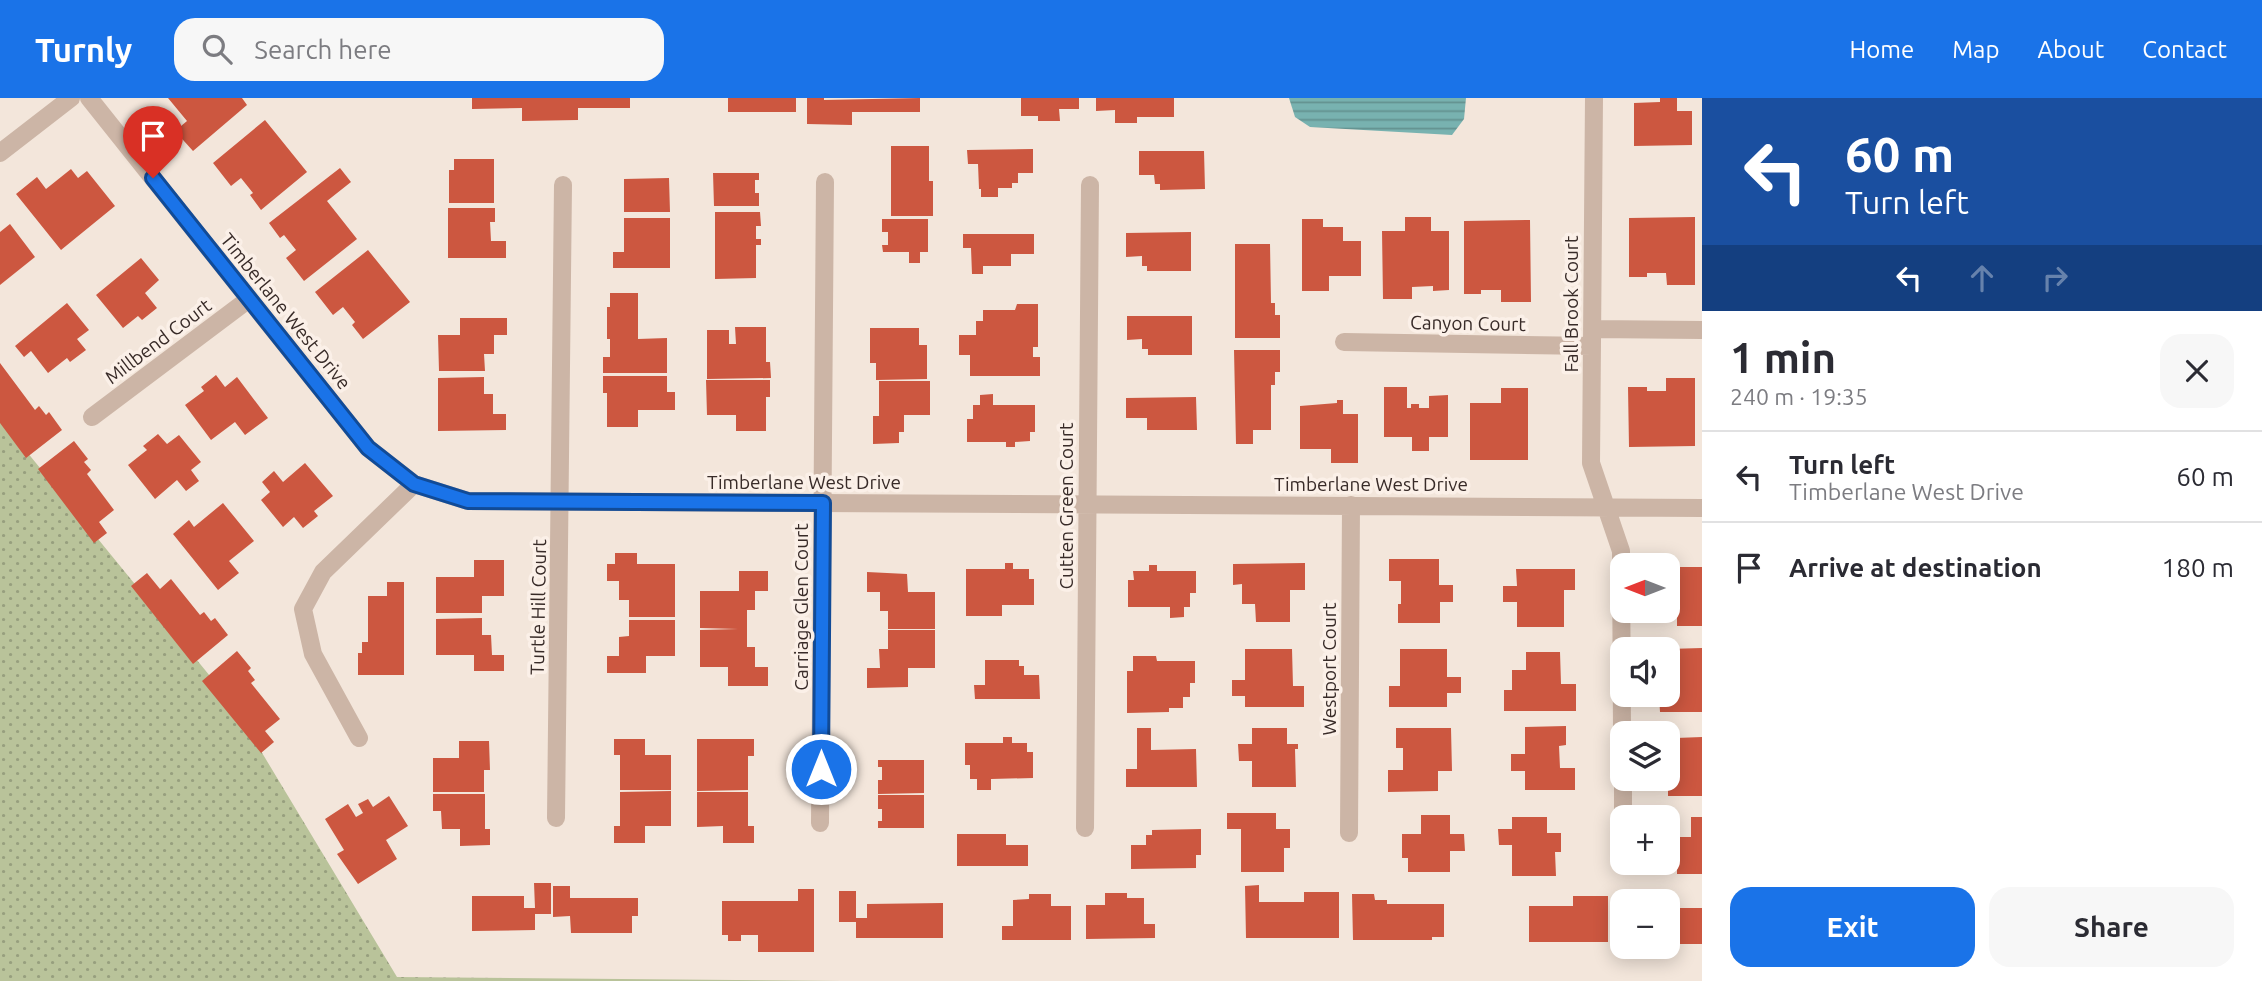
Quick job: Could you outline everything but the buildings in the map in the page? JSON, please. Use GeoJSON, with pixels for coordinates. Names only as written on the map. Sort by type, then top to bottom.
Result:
{"type":"FeatureCollection","features":[{"type":"Feature","properties":{"kind":"street"},"geometry":{"type":"LineString","coordinates":[[0,153],[71,98]]}},
{"type":"Feature","properties":{"kind":"street","name":"Timberlane West Drive"},"geometry":{"type":"LineString","coordinates":[[89,98],[368,448],[414,484],[468,501],[1702,508]]}},
{"type":"Feature","properties":{"kind":"street","name":"Fall Brook Court"},"geometry":{"type":"LineString","coordinates":[[1594,98],[1591,463],[1621,551],[1622,721]]}},
{"type":"Feature","properties":{"kind":"street","name":"Carriage Glen Court"},"geometry":{"type":"LineString","coordinates":[[820,823],[825,182]]}},
{"type":"Feature","properties":{"kind":"street","name":"Cutten Green Court"},"geometry":{"type":"LineString","coordinates":[[1085,828],[1090,185]]}},
{"type":"Feature","properties":{"kind":"street","name":"Turtle Hill Court"},"geometry":{"type":"LineString","coordinates":[[556,818],[564,186]]}},
{"type":"Feature","properties":{"kind":"street","name":"Millbend Court"},"geometry":{"type":"LineString","coordinates":[[92,417],[249,299]]}},
{"type":"Feature","properties":{"kind":"street","name":"Canyon Court"},"geometry":{"type":"LineString","coordinates":[[1344,342],[1592,337],[1702,330]]}},
{"type":"Feature","properties":{"kind":"street"},"geometry":{"type":"LineString","coordinates":[[359,738],[313,654],[303,609],[323,572],[414,484]]}},
{"type":"Feature","properties":{"kind":"street","name":"Westport Court"},"geometry":{"type":"LineString","coordinates":[[1349,833],[1351,505]]}},
{"type":"Feature","properties":{"kind":"green space"},"geometry":{"type":"Polygon","coordinates":[[[0,419],[232,703],[397,977],[842,981],[0,981],[0,419]]]}},
{"type":"Feature","properties":{"kind":"water"},"geometry":{"type":"Polygon","coordinates":[[[1289,98],[1466,98],[1464,119],[1452,135],[1310,127],[1295,117],[1289,98]]]}},
{"type":"Feature","properties":{"kind":"route"},"geometry":{"type":"LineString","coordinates":[[153,178],[368,448],[414,484],[468,501],[823,503],[821,769]]}}]}
